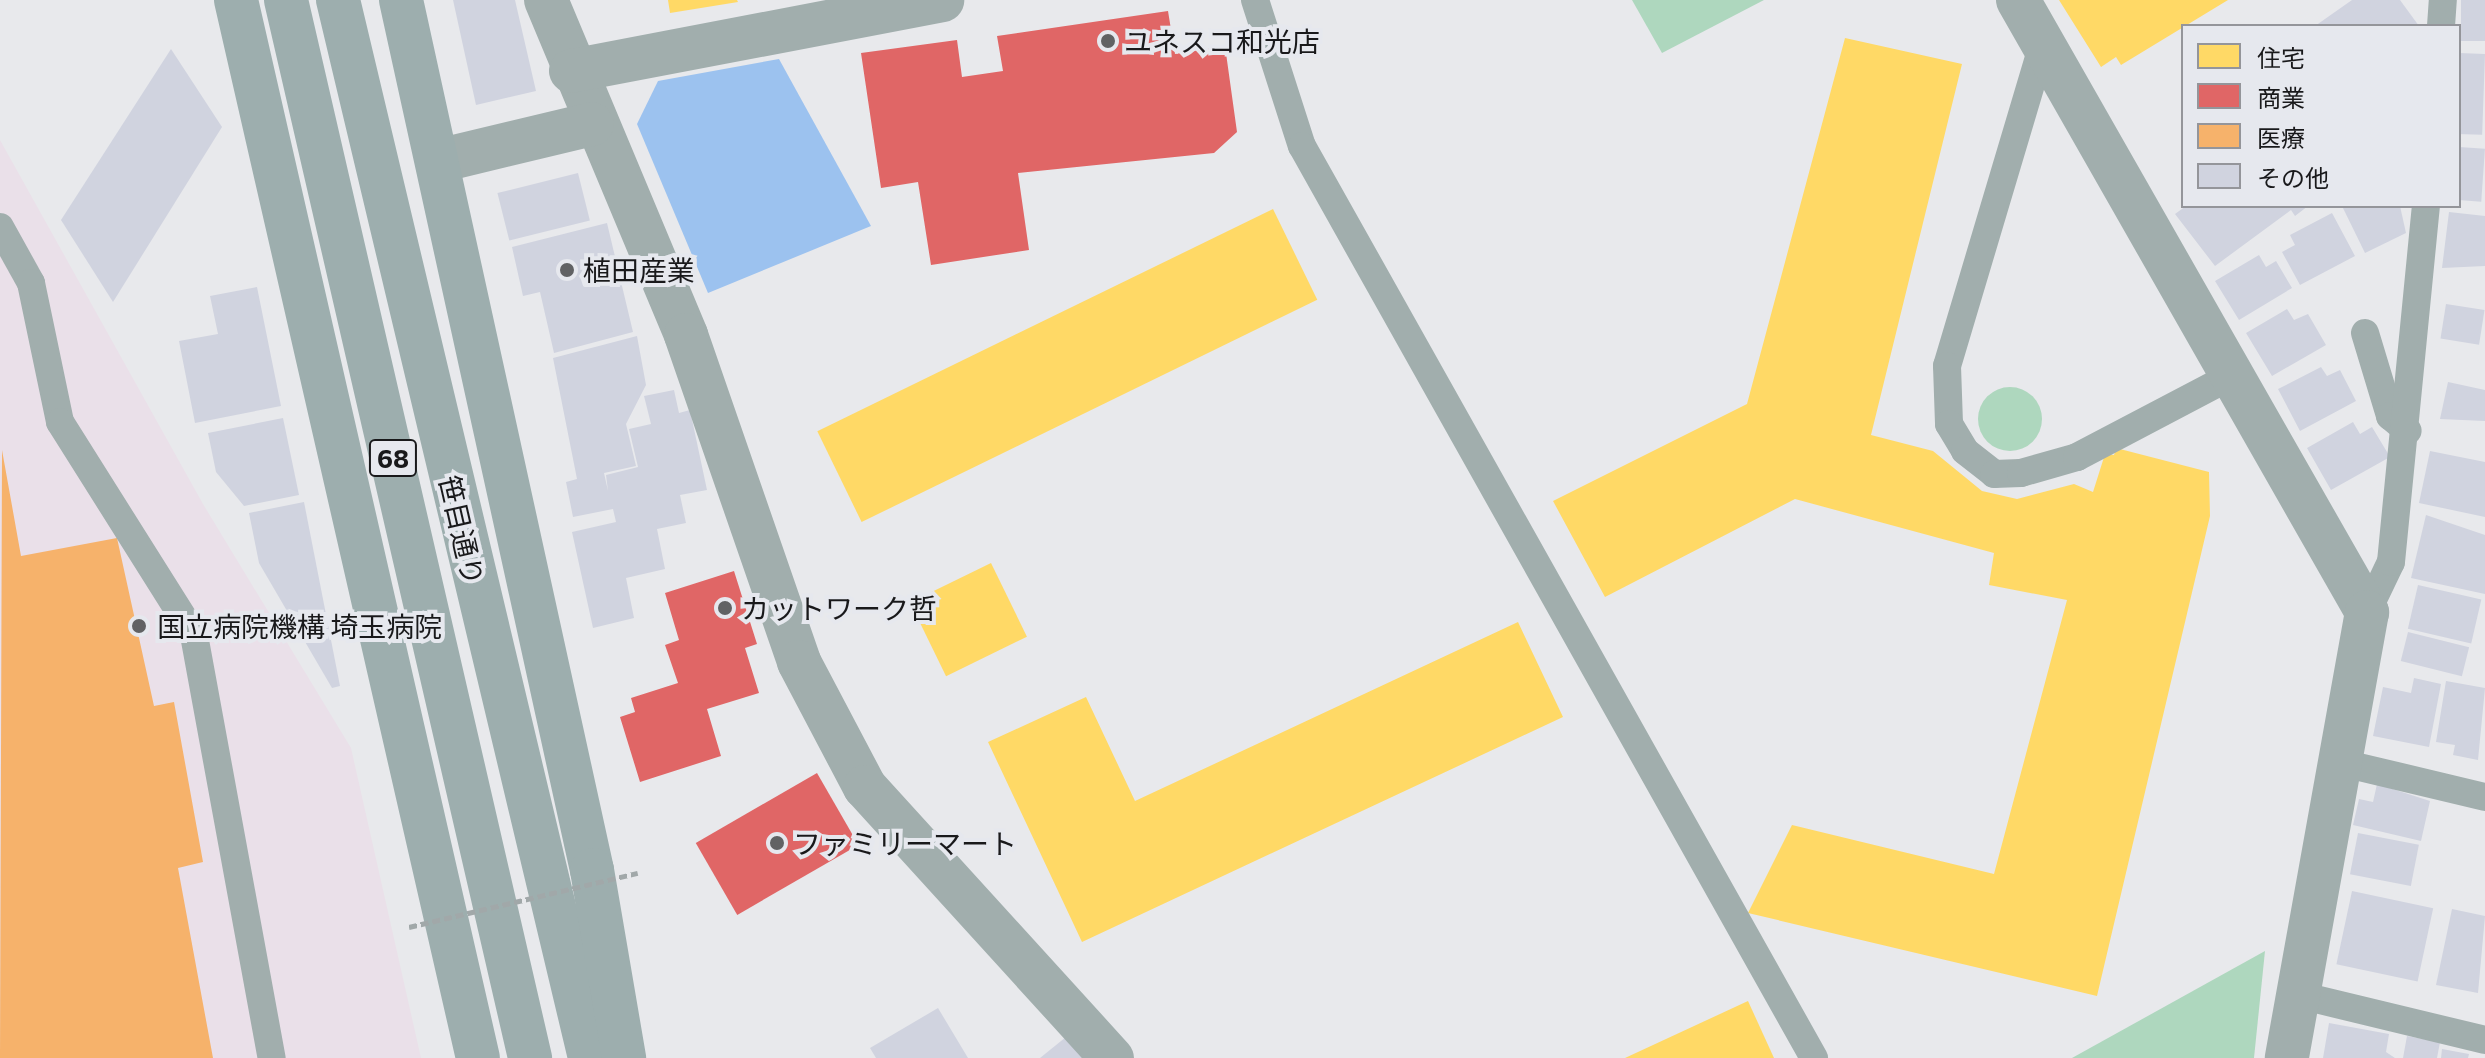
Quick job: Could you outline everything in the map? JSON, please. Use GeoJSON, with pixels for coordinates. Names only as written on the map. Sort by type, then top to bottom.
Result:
{"type":"FeatureCollection","features":[{"type":"Feature","properties":{"kind":"main road"},"geometry":{"type":"LineString","coordinates":[[236,0],[478,1058]]}},
{"type":"Feature","properties":{"kind":"main road","name":"笹目通り"},"geometry":{"type":"LineString","coordinates":[[286,0],[500,916],[530,1058]]}},
{"type":"Feature","properties":{"kind":"main road","name":"笹目通り"},"geometry":{"type":"LineString","coordinates":[[338,0],[544,879],[590,1058]]}},
{"type":"Feature","properties":{"kind":"main road"},"geometry":{"type":"LineString","coordinates":[[401,0],[592,870],[624,1058]]}},
{"type":"Feature","properties":{"kind":"street"},"geometry":{"type":"LineString","coordinates":[[546,0],[592,124],[686,335],[799,662],[865,787],[1112,1058]]}},
{"type":"Feature","properties":{"kind":"street"},"geometry":{"type":"LineString","coordinates":[[571,71],[942,0]]}},
{"type":"Feature","properties":{"kind":"street"},"geometry":{"type":"LineString","coordinates":[[2018,0],[2367,612],[2287,1058]]}},
{"type":"Feature","properties":{"kind":"street"},"geometry":{"type":"LineString","coordinates":[[438,161],[592,124]]}},
{"type":"Feature","properties":{"kind":"lane"},"geometry":{"type":"LineString","coordinates":[[1255,0],[1302,146],[1814,1058]]}},
{"type":"Feature","properties":{"kind":"lane"},"geometry":{"type":"LineString","coordinates":[[2441,24],[2443,0]]}},
{"type":"Feature","properties":{"kind":"lane"},"geometry":{"type":"LineString","coordinates":[[2043,44],[1947,366],[1949,424],[1965,451],[1994,474],[2021,473],[2077,457],[2233,375]]}},
{"type":"Feature","properties":{"kind":"lane"},"geometry":{"type":"LineString","coordinates":[[2367,612],[2391,562],[2408,431],[2426,208]]}},
{"type":"Feature","properties":{"kind":"lane"},"geometry":{"type":"LineString","coordinates":[[0,227],[31,283],[60,422],[194,635],[272,1058]]}},
{"type":"Feature","properties":{"kind":"lane"},"geometry":{"type":"LineString","coordinates":[[2365,333],[2390,416],[2408,431]]}},
{"type":"Feature","properties":{"kind":"lane"},"geometry":{"type":"LineString","coordinates":[[2338,762],[2485,797]]}},
{"type":"Feature","properties":{"kind":"lane"},"geometry":{"type":"LineString","coordinates":[[2299,995],[2485,1040]]}},
{"type":"Feature","properties":{"kind":"path"},"geometry":{"type":"LineString","coordinates":[[409,927],[638,873]]}},
{"type":"Feature","properties":{"kind":"shaded area","name":"国立病院機構 埼玉病院"},"geometry":{"type":"Polygon","coordinates":[[[0,140],[203,504],[351,748],[421,1058],[0,1058],[0,140]]]}},
{"type":"Feature","properties":{"kind":"green space"},"geometry":{"type":"Polygon","coordinates":[[[1632,0],[1764,0],[1662,53],[1632,0]]]}},
{"type":"Feature","properties":{"kind":"green space"},"geometry":{"type":"Polygon","coordinates":[[[2010,387],[2028,393],[2036,401],[2042,419],[2036,437],[2028,445],[2010,451],[1992,445],[1984,437],[1978,419],[1984,401],[1992,393],[2010,387]]]}},
{"type":"Feature","properties":{"kind":"green space"},"geometry":{"type":"Polygon","coordinates":[[[2265,951],[2254,1058],[2072,1058],[2265,951]]]}},
{"type":"Feature","properties":{"kind":"water"},"geometry":{"type":"Polygon","coordinates":[[[779,59],[871,226],[708,293],[637,124],[658,81],[779,59]]]}},
{"type":"Feature","properties":{"kind":"building: 住宅"},"geometry":{"type":"Polygon","coordinates":[[[668,0],[737,0],[738,2],[670,13],[668,0]]]}},
{"type":"Feature","properties":{"kind":"building: 住宅"},"geometry":{"type":"Polygon","coordinates":[[[2059,0],[2228,0],[2188,24],[2181,24],[2181,29],[2121,65],[2116,57],[2101,67],[2059,0]]]}},
{"type":"Feature","properties":{"kind":"building: 住宅"},"geometry":{"type":"Polygon","coordinates":[[[1845,38],[1962,64],[1871,435],[1933,451],[1982,491],[2017,499],[2074,484],[2093,492],[2105,454],[2114,455],[2116,448],[2209,472],[2210,516],[2097,996],[1748,913],[1792,825],[1994,874],[2067,600],[1989,585],[1994,553],[1795,499],[1605,597],[1553,501],[1747,404],[1845,38]]]}},
{"type":"Feature","properties":{"kind":"building: 住宅"},"geometry":{"type":"Polygon","coordinates":[[[1273,209],[1317,300],[862,522],[817,431],[1273,209]]]}},
{"type":"Feature","properties":{"kind":"building: 住宅"},"geometry":{"type":"Polygon","coordinates":[[[991,563],[1027,637],[946,676],[910,602],[991,563]]]}},
{"type":"Feature","properties":{"kind":"building: 住宅"},"geometry":{"type":"Polygon","coordinates":[[[1518,622],[1563,717],[1082,942],[988,742],[1086,697],[1135,801],[1518,622]]]}},
{"type":"Feature","properties":{"kind":"building: 住宅"},"geometry":{"type":"Polygon","coordinates":[[[1748,1001],[1774,1058],[1625,1058],[1748,1001]]]}},
{"type":"Feature","properties":{"kind":"building: 商業"},"geometry":{"type":"Polygon","coordinates":[[[1168,11],[1175,54],[1225,46],[1237,132],[1214,153],[1018,173],[1029,250],[931,265],[918,182],[881,188],[861,53],[957,40],[962,77],[1003,71],[997,36],[1168,11]]]}},
{"type":"Feature","properties":{"kind":"building: 商業"},"geometry":{"type":"Polygon","coordinates":[[[734,571],[757,644],[745,648],[759,693],[707,709],[721,756],[640,782],[620,717],[635,712],[631,698],[678,683],[665,645],[679,640],[665,593],[734,571]]]}},
{"type":"Feature","properties":{"kind":"building: 商業","name":"ファミリーマート"},"geometry":{"type":"Polygon","coordinates":[[[817,773],[858,845],[737,915],[696,843],[817,773]]]}},
{"type":"Feature","properties":{"kind":"building: 医療"},"geometry":{"type":"Polygon","coordinates":[[[2,450],[21,556],[117,538],[154,706],[174,702],[203,862],[178,868],[213,1058],[0,1058],[2,450]]]}},
{"type":"Feature","properties":{"kind":"building: その他"},"geometry":{"type":"Polygon","coordinates":[[[453,0],[515,0],[536,91],[476,105],[453,0]]]}},
{"type":"Feature","properties":{"kind":"building: その他"},"geometry":{"type":"Polygon","coordinates":[[[2352,0],[2400,0],[2418,24],[2318,24],[2352,0]]]}},
{"type":"Feature","properties":{"kind":"building: その他"},"geometry":{"type":"Polygon","coordinates":[[[2461,0],[2485,0],[2485,41],[2461,41],[2461,0]]]}},
{"type":"Feature","properties":{"kind":"building: その他"},"geometry":{"type":"Polygon","coordinates":[[[171,49],[222,127],[113,302],[61,220],[171,49]]]}},
{"type":"Feature","properties":{"kind":"building: その他"},"geometry":{"type":"Polygon","coordinates":[[[2461,53],[2485,54],[2482,135],[2461,134],[2461,53]]]}},
{"type":"Feature","properties":{"kind":"building: その他"},"geometry":{"type":"Polygon","coordinates":[[[2461,147],[2485,149],[2481,202],[2461,200],[2461,147]]]}},
{"type":"Feature","properties":{"kind":"building: その他"},"geometry":{"type":"Polygon","coordinates":[[[578,173],[590,221],[509,241],[497,193],[578,173]]]}},
{"type":"Feature","properties":{"kind":"building: その他"},"geometry":{"type":"Polygon","coordinates":[[[2183,208],[2305,208],[2295,216],[2291,210],[2215,266],[2175,214],[2183,208]]]}},
{"type":"Feature","properties":{"kind":"building: その他"},"geometry":{"type":"Polygon","coordinates":[[[2343,208],[2400,208],[2406,233],[2365,253],[2343,208]]]}},
{"type":"Feature","properties":{"kind":"building: その他"},"geometry":{"type":"Polygon","coordinates":[[[2449,212],[2485,216],[2485,266],[2442,268],[2449,212]]]}},
{"type":"Feature","properties":{"kind":"building: その他"},"geometry":{"type":"Polygon","coordinates":[[[2332,213],[2355,256],[2300,285],[2282,252],[2295,245],[2290,235],[2332,213]]]}},
{"type":"Feature","properties":{"kind":"building: その他","name":"植田産業"},"geometry":{"type":"Polygon","coordinates":[[[607,223],[633,332],[554,353],[540,292],[523,296],[512,247],[607,223]]]}},
{"type":"Feature","properties":{"kind":"building: その他"},"geometry":{"type":"Polygon","coordinates":[[[2259,255],[2266,267],[2276,261],[2292,288],[2239,320],[2215,281],[2259,255]]]}},
{"type":"Feature","properties":{"kind":"building: その他"},"geometry":{"type":"Polygon","coordinates":[[[257,287],[281,406],[195,423],[179,341],[218,334],[210,296],[257,287]]]}},
{"type":"Feature","properties":{"kind":"building: その他"},"geometry":{"type":"Polygon","coordinates":[[[2446,304],[2485,310],[2479,345],[2441,339],[2446,304]]]}},
{"type":"Feature","properties":{"kind":"building: その他"},"geometry":{"type":"Polygon","coordinates":[[[2287,309],[2294,320],[2308,314],[2326,345],[2272,376],[2246,333],[2287,309]]]}},
{"type":"Feature","properties":{"kind":"building: その他"},"geometry":{"type":"Polygon","coordinates":[[[637,336],[646,385],[626,424],[636,466],[604,473],[608,491],[606,475],[638,467],[629,429],[651,424],[644,396],[674,390],[679,413],[690,410],[707,490],[680,495],[686,523],[657,529],[665,569],[626,578],[634,618],[593,628],[572,532],[616,522],[613,509],[573,517],[566,482],[577,479],[553,358],[637,336]]]}},
{"type":"Feature","properties":{"kind":"building: その他"},"geometry":{"type":"Polygon","coordinates":[[[2321,367],[2327,376],[2340,370],[2356,401],[2300,431],[2278,389],[2321,367]]]}},
{"type":"Feature","properties":{"kind":"building: その他"},"geometry":{"type":"Polygon","coordinates":[[[2448,382],[2485,390],[2485,421],[2440,419],[2448,382]]]}},
{"type":"Feature","properties":{"kind":"building: その他"},"geometry":{"type":"Polygon","coordinates":[[[283,418],[299,495],[244,506],[216,472],[208,433],[283,418]]]}},
{"type":"Feature","properties":{"kind":"building: その他"},"geometry":{"type":"Polygon","coordinates":[[[2353,422],[2360,434],[2372,427],[2390,457],[2331,490],[2307,448],[2353,422]]]}},
{"type":"Feature","properties":{"kind":"building: その他"},"geometry":{"type":"Polygon","coordinates":[[[2430,451],[2485,462],[2485,517],[2419,503],[2430,451]]]}},
{"type":"Feature","properties":{"kind":"building: その他"},"geometry":{"type":"Polygon","coordinates":[[[304,502],[340,686],[332,688],[259,563],[249,513],[304,502]]]}},
{"type":"Feature","properties":{"kind":"building: その他"},"geometry":{"type":"Polygon","coordinates":[[[2426,515],[2485,535],[2485,594],[2411,578],[2426,515]]]}},
{"type":"Feature","properties":{"kind":"building: その他"},"geometry":{"type":"Polygon","coordinates":[[[2418,585],[2481,600],[2471,643],[2408,629],[2418,585]]]}},
{"type":"Feature","properties":{"kind":"building: その他"},"geometry":{"type":"Polygon","coordinates":[[[2408,632],[2469,647],[2462,676],[2401,661],[2408,632]]]}},
{"type":"Feature","properties":{"kind":"building: その他"},"geometry":{"type":"Polygon","coordinates":[[[2414,678],[2441,684],[2429,747],[2373,736],[2383,687],[2411,693],[2414,678]]]}},
{"type":"Feature","properties":{"kind":"building: その他"},"geometry":{"type":"Polygon","coordinates":[[[2446,681],[2485,688],[2478,760],[2453,755],[2455,745],[2436,742],[2446,681]]]}},
{"type":"Feature","properties":{"kind":"building: その他"},"geometry":{"type":"Polygon","coordinates":[[[2377,784],[2430,801],[2421,841],[2353,825],[2359,799],[2373,802],[2377,784]]]}},
{"type":"Feature","properties":{"kind":"building: その他"},"geometry":{"type":"Polygon","coordinates":[[[2358,833],[2419,845],[2411,886],[2350,874],[2358,833]]]}},
{"type":"Feature","properties":{"kind":"building: その他"},"geometry":{"type":"Polygon","coordinates":[[[2352,891],[2433,908],[2418,982],[2336,964],[2352,891]]]}},
{"type":"Feature","properties":{"kind":"building: その他"},"geometry":{"type":"Polygon","coordinates":[[[2452,909],[2485,916],[2478,993],[2436,985],[2452,909]]]}},
{"type":"Feature","properties":{"kind":"building: その他"},"geometry":{"type":"Polygon","coordinates":[[[938,1008],[968,1058],[876,1058],[870,1048],[938,1008]]]}},
{"type":"Feature","properties":{"kind":"building: その他"},"geometry":{"type":"Polygon","coordinates":[[[2329,1023],[2389,1034],[2386,1052],[2395,1058],[2323,1058],[2329,1023]]]}},
{"type":"Feature","properties":{"kind":"building: その他"},"geometry":{"type":"Polygon","coordinates":[[[2407,1036],[2440,1042],[2437,1058],[2403,1058],[2407,1036]]]}},
{"type":"Feature","properties":{"kind":"building: その他"},"geometry":{"type":"Polygon","coordinates":[[[1066,1037],[1083,1058],[1040,1058],[1066,1037]]]}},
{"type":"Feature","properties":{"kind":"building: その他"},"geometry":{"type":"Polygon","coordinates":[[[2442,1049],[2469,1054],[2468,1058],[2441,1058],[2442,1049]]]}},
{"type":"Feature","properties":{"kind":"place","name":"ユネスコ和光店"},"geometry":{"type":"Point","coordinates":[1108,41]}},
{"type":"Feature","properties":{"kind":"place","name":"植田産業"},"geometry":{"type":"Point","coordinates":[567,270]}},
{"type":"Feature","properties":{"kind":"place","name":"カットワーク哲"},"geometry":{"type":"Point","coordinates":[725,608]}},
{"type":"Feature","properties":{"kind":"place","name":"国立病院機構 埼玉病院"},"geometry":{"type":"Point","coordinates":[139,626]}},
{"type":"Feature","properties":{"kind":"place","name":"ファミリーマート"},"geometry":{"type":"Point","coordinates":[777,843]}}]}
